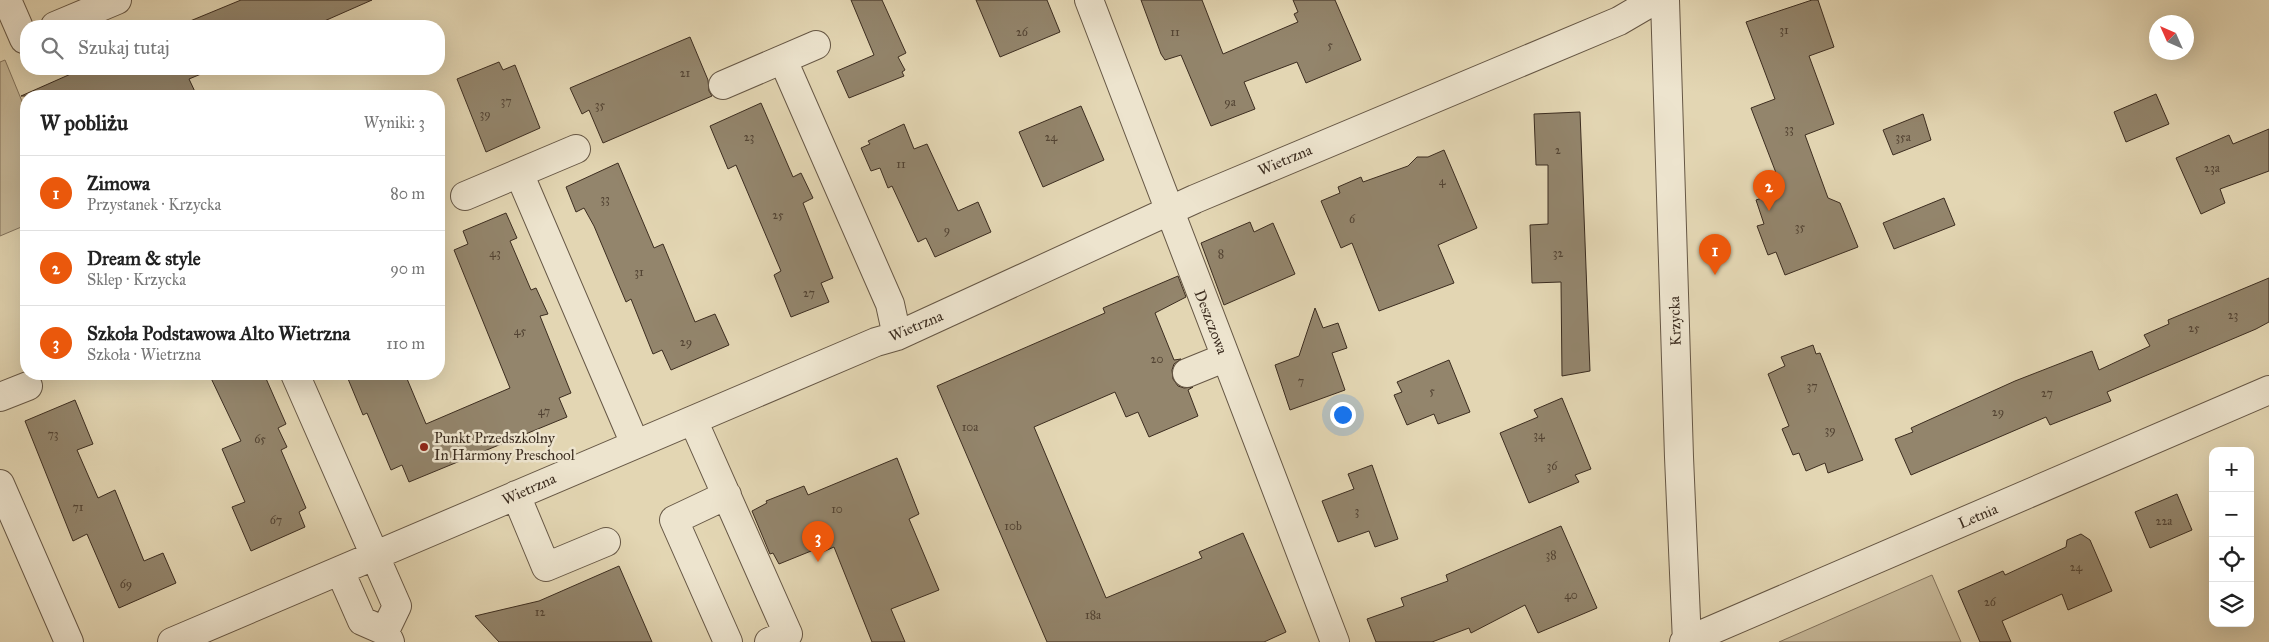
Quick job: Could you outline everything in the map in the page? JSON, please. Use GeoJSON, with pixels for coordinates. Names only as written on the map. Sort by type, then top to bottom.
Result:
{"type":"FeatureCollection","features":[{"type":"Feature","properties":{"kind":"street"},"geometry":{"type":"LineString","coordinates":[[7,0],[20,30]]}},
{"type":"Feature","properties":{"kind":"street"},"geometry":{"type":"LineString","coordinates":[[69,20],[117,0]]}},
{"type":"Feature","properties":{"kind":"street","name":"Deszczowa"},"geometry":{"type":"LineString","coordinates":[[1089,0],[1224,358],[1335,642]]}},
{"type":"Feature","properties":{"kind":"street","name":"Wietrzna"},"geometry":{"type":"LineString","coordinates":[[172,642],[867,346],[897,336],[1168,210],[1619,21],[1655,0]]}},
{"type":"Feature","properties":{"kind":"street","name":"Krzycka"},"geometry":{"type":"LineString","coordinates":[[1665,0],[1686,642]]}},
{"type":"Feature","properties":{"kind":"street"},"geometry":{"type":"LineString","coordinates":[[723,85],[816,45]]}},
{"type":"Feature","properties":{"kind":"street"},"geometry":{"type":"LineString","coordinates":[[783,60],[890,304],[897,336]]}},
{"type":"Feature","properties":{"kind":"street"},"geometry":{"type":"LineString","coordinates":[[465,196],[576,149]]}},
{"type":"Feature","properties":{"kind":"street"},"geometry":{"type":"LineString","coordinates":[[519,173],[635,444]]}},
{"type":"Feature","properties":{"kind":"street"},"geometry":{"type":"LineString","coordinates":[[1187,373],[1224,358]]}},
{"type":"Feature","properties":{"kind":"street"},"geometry":{"type":"LineString","coordinates":[[298,380],[397,606],[387,636],[362,622],[340,571]]}},
{"type":"Feature","properties":{"kind":"street"},"geometry":{"type":"LineString","coordinates":[[0,397],[28,386]]}},
{"type":"Feature","properties":{"kind":"street","name":"Letnia"},"geometry":{"type":"LineString","coordinates":[[1686,642],[2269,390]]}},
{"type":"Feature","properties":{"kind":"street"},"geometry":{"type":"LineString","coordinates":[[693,420],[788,634],[769,642]]}},
{"type":"Feature","properties":{"kind":"street"},"geometry":{"type":"LineString","coordinates":[[0,484],[69,642]]}},
{"type":"Feature","properties":{"kind":"street"},"geometry":{"type":"LineString","coordinates":[[516,495],[546,567],[606,542]]}},
{"type":"Feature","properties":{"kind":"street"},"geometry":{"type":"LineString","coordinates":[[727,496],[674,520],[728,642]]}},
{"type":"Feature","properties":{"kind":"shaded area"},"geometry":{"type":"Polygon","coordinates":[[[5,60],[20,96],[20,228],[0,236],[0,62],[5,60]]]}},
{"type":"Feature","properties":{"kind":"shaded area"},"geometry":{"type":"Polygon","coordinates":[[[1932,575],[1961,642],[1779,642],[1932,575]]]}},
{"type":"Feature","properties":{"kind":"building"},"geometry":{"type":"Polygon","coordinates":[[[241,0],[372,0],[327,20],[193,20],[241,0]]]}},
{"type":"Feature","properties":{"kind":"building"},"geometry":{"type":"Polygon","coordinates":[[[851,0],[882,0],[906,53],[898,57],[905,70],[902,72],[904,76],[849,98],[837,71],[874,55],[851,0]]]}},
{"type":"Feature","properties":{"kind":"building"},"geometry":{"type":"Polygon","coordinates":[[[976,0],[1047,0],[1060,32],[1000,57],[976,0]]]}},
{"type":"Feature","properties":{"kind":"building"},"geometry":{"type":"Polygon","coordinates":[[[1141,0],[1202,0],[1223,54],[1298,22],[1294,14],[1298,12],[1293,0],[1335,0],[1361,60],[1306,83],[1297,62],[1244,82],[1255,109],[1211,126],[1181,55],[1165,60],[1161,54],[1141,0]]]}},
{"type":"Feature","properties":{"kind":"building"},"geometry":{"type":"Polygon","coordinates":[[[1812,0],[1818,0],[1834,47],[1809,56],[1834,124],[1805,135],[1828,198],[1840,203],[1858,247],[1785,275],[1776,252],[1768,255],[1757,226],[1764,224],[1756,200],[1783,191],[1751,108],[1775,99],[1746,22],[1812,0]]]}},
{"type":"Feature","properties":{"kind":"building"},"geometry":{"type":"Polygon","coordinates":[[[690,37],[708,80],[709,91],[712,96],[603,143],[589,110],[582,114],[570,88],[690,37]]]}},
{"type":"Feature","properties":{"kind":"building"},"geometry":{"type":"Polygon","coordinates":[[[499,62],[503,70],[515,65],[540,128],[486,152],[457,79],[499,62]]]}},
{"type":"Feature","properties":{"kind":"building"},"geometry":{"type":"Polygon","coordinates":[[[68,75],[199,75],[189,79],[194,90],[35,90],[68,75]]]}},
{"type":"Feature","properties":{"kind":"building"},"geometry":{"type":"Polygon","coordinates":[[[2156,94],[2169,124],[2126,142],[2114,112],[2156,94]]]}},
{"type":"Feature","properties":{"kind":"building"},"geometry":{"type":"Polygon","coordinates":[[[761,103],[793,177],[801,173],[813,198],[803,203],[833,278],[821,283],[829,302],[791,317],[774,275],[781,271],[736,165],[728,169],[710,126],[761,103]]]}},
{"type":"Feature","properties":{"kind":"building"},"geometry":{"type":"Polygon","coordinates":[[[1081,106],[1104,160],[1043,187],[1019,132],[1081,106]]]}},
{"type":"Feature","properties":{"kind":"building"},"geometry":{"type":"Polygon","coordinates":[[[1580,112],[1590,371],[1562,376],[1561,282],[1532,283],[1530,225],[1548,224],[1548,165],[1536,165],[1534,114],[1580,112]]]}},
{"type":"Feature","properties":{"kind":"building"},"geometry":{"type":"Polygon","coordinates":[[[1923,114],[1931,140],[1893,155],[1883,130],[1923,114]]]}},
{"type":"Feature","properties":{"kind":"building"},"geometry":{"type":"Polygon","coordinates":[[[904,124],[914,149],[927,144],[958,211],[978,202],[991,232],[935,257],[926,238],[918,242],[892,186],[888,188],[880,168],[871,171],[861,148],[870,144],[868,141],[904,124]]]}},
{"type":"Feature","properties":{"kind":"building"},"geometry":{"type":"Polygon","coordinates":[[[2269,129],[2269,171],[2220,189],[2225,203],[2201,214],[2176,158],[2229,135],[2233,144],[2269,129]]]}},
{"type":"Feature","properties":{"kind":"building"},"geometry":{"type":"Polygon","coordinates":[[[1444,150],[1477,228],[1438,245],[1454,283],[1379,311],[1352,243],[1341,248],[1321,201],[1340,193],[1338,187],[1361,177],[1363,182],[1408,166],[1417,157],[1428,157],[1444,150]]]}},
{"type":"Feature","properties":{"kind":"building"},"geometry":{"type":"Polygon","coordinates":[[[618,163],[654,248],[663,244],[695,322],[715,314],[729,345],[671,370],[662,350],[653,354],[631,299],[626,302],[594,226],[584,208],[576,212],[566,187],[618,163]]]}},
{"type":"Feature","properties":{"kind":"building"},"geometry":{"type":"Polygon","coordinates":[[[1944,198],[1955,225],[1894,249],[1883,223],[1944,198]]]}},
{"type":"Feature","properties":{"kind":"building"},"geometry":{"type":"Polygon","coordinates":[[[506,213],[517,238],[510,241],[531,290],[536,288],[548,314],[540,316],[571,393],[559,398],[567,417],[409,482],[402,465],[391,470],[367,413],[363,415],[348,380],[408,380],[426,424],[510,388],[454,250],[468,244],[463,231],[506,213]]]}},
{"type":"Feature","properties":{"kind":"building"},"geometry":{"type":"Polygon","coordinates":[[[1250,222],[1254,232],[1273,223],[1295,274],[1224,305],[1201,243],[1250,222]]]}},
{"type":"Feature","properties":{"kind":"building"},"geometry":{"type":"Polygon","coordinates":[[[1178,276],[1186,297],[1155,313],[1174,360],[1181,359],[1174,364],[1172,370],[1173,379],[1178,386],[1184,388],[1193,387],[1188,390],[1198,416],[1149,437],[1138,412],[1126,417],[1115,392],[1034,427],[1106,598],[1202,558],[1199,552],[1243,533],[1286,632],[1264,642],[1047,642],[937,386],[1105,313],[1103,308],[1178,276]]]}},
{"type":"Feature","properties":{"kind":"building"},"geometry":{"type":"Polygon","coordinates":[[[2269,278],[2269,322],[2107,392],[2111,401],[2050,425],[2046,417],[1911,475],[1895,439],[1913,432],[1911,428],[2015,381],[2092,351],[2099,370],[2150,346],[2144,335],[2169,324],[2168,320],[2269,278]]]}},
{"type":"Feature","properties":{"kind":"building"},"geometry":{"type":"Polygon","coordinates":[[[1315,308],[1323,328],[1338,323],[1347,348],[1332,353],[1345,390],[1290,410],[1275,365],[1299,356],[1315,308]]]}},
{"type":"Feature","properties":{"kind":"building"},"geometry":{"type":"Polygon","coordinates":[[[1813,345],[1816,354],[1820,353],[1863,460],[1828,473],[1825,463],[1806,471],[1799,453],[1793,455],[1782,429],[1789,426],[1768,374],[1785,366],[1781,357],[1813,345]]]}},
{"type":"Feature","properties":{"kind":"building"},"geometry":{"type":"Polygon","coordinates":[[[1449,360],[1470,412],[1438,424],[1434,414],[1407,425],[1394,395],[1402,392],[1397,382],[1449,360]]]}},
{"type":"Feature","properties":{"kind":"building"},"geometry":{"type":"Polygon","coordinates":[[[212,380],[267,380],[286,424],[278,428],[287,447],[281,450],[306,508],[299,512],[305,527],[251,551],[232,507],[245,502],[222,449],[241,441],[212,380]]]}},
{"type":"Feature","properties":{"kind":"building"},"geometry":{"type":"Polygon","coordinates":[[[1562,398],[1591,469],[1575,475],[1579,482],[1529,503],[1500,433],[1538,417],[1534,410],[1562,398]]]}},
{"type":"Feature","properties":{"kind":"building"},"geometry":{"type":"Polygon","coordinates":[[[75,400],[93,444],[77,450],[98,498],[115,490],[144,561],[163,553],[176,583],[119,608],[87,534],[73,541],[25,421],[75,400]]]}},
{"type":"Feature","properties":{"kind":"building"},"geometry":{"type":"Polygon","coordinates":[[[897,458],[919,514],[909,519],[939,590],[891,609],[905,642],[872,642],[834,547],[818,554],[816,549],[779,564],[773,553],[770,554],[752,511],[767,503],[766,501],[804,486],[808,495],[897,458]]]}},
{"type":"Feature","properties":{"kind":"building"},"geometry":{"type":"Polygon","coordinates":[[[1372,465],[1398,539],[1375,547],[1369,531],[1338,542],[1322,501],[1354,489],[1348,474],[1372,465]]]}},
{"type":"Feature","properties":{"kind":"building"},"geometry":{"type":"Polygon","coordinates":[[[2177,494],[2192,530],[2150,548],[2135,512],[2177,494]]]}},
{"type":"Feature","properties":{"kind":"building"},"geometry":{"type":"Polygon","coordinates":[[[1561,526],[1597,608],[1538,633],[1525,605],[1471,633],[1469,628],[1432,642],[1376,642],[1367,619],[1404,606],[1401,598],[1448,581],[1446,575],[1561,526]]]}},
{"type":"Feature","properties":{"kind":"building"},"geometry":{"type":"Polygon","coordinates":[[[2081,534],[2090,540],[2112,591],[2068,610],[2062,594],[2002,621],[2011,642],[1980,642],[1958,591],[2003,571],[2005,575],[2066,547],[2067,540],[2081,534]]]}},
{"type":"Feature","properties":{"kind":"building"},"geometry":{"type":"Polygon","coordinates":[[[619,566],[652,642],[499,642],[475,616],[539,601],[619,566]]]}},
{"type":"Feature","properties":{"kind":"place","name":"Dream & style"},"geometry":{"type":"Point","coordinates":[1769,211]}},
{"type":"Feature","properties":{"kind":"place","name":"Zimowa"},"geometry":{"type":"Point","coordinates":[1715,275]}},
{"type":"Feature","properties":{"kind":"place","name":"Punkt Przedszkolny In Harmony Preschool"},"geometry":{"type":"Point","coordinates":[424,447]}},
{"type":"Feature","properties":{"kind":"place","name":"Szkoła Podstawowa Alto Wietrzna"},"geometry":{"type":"Point","coordinates":[818,562]}}]}
